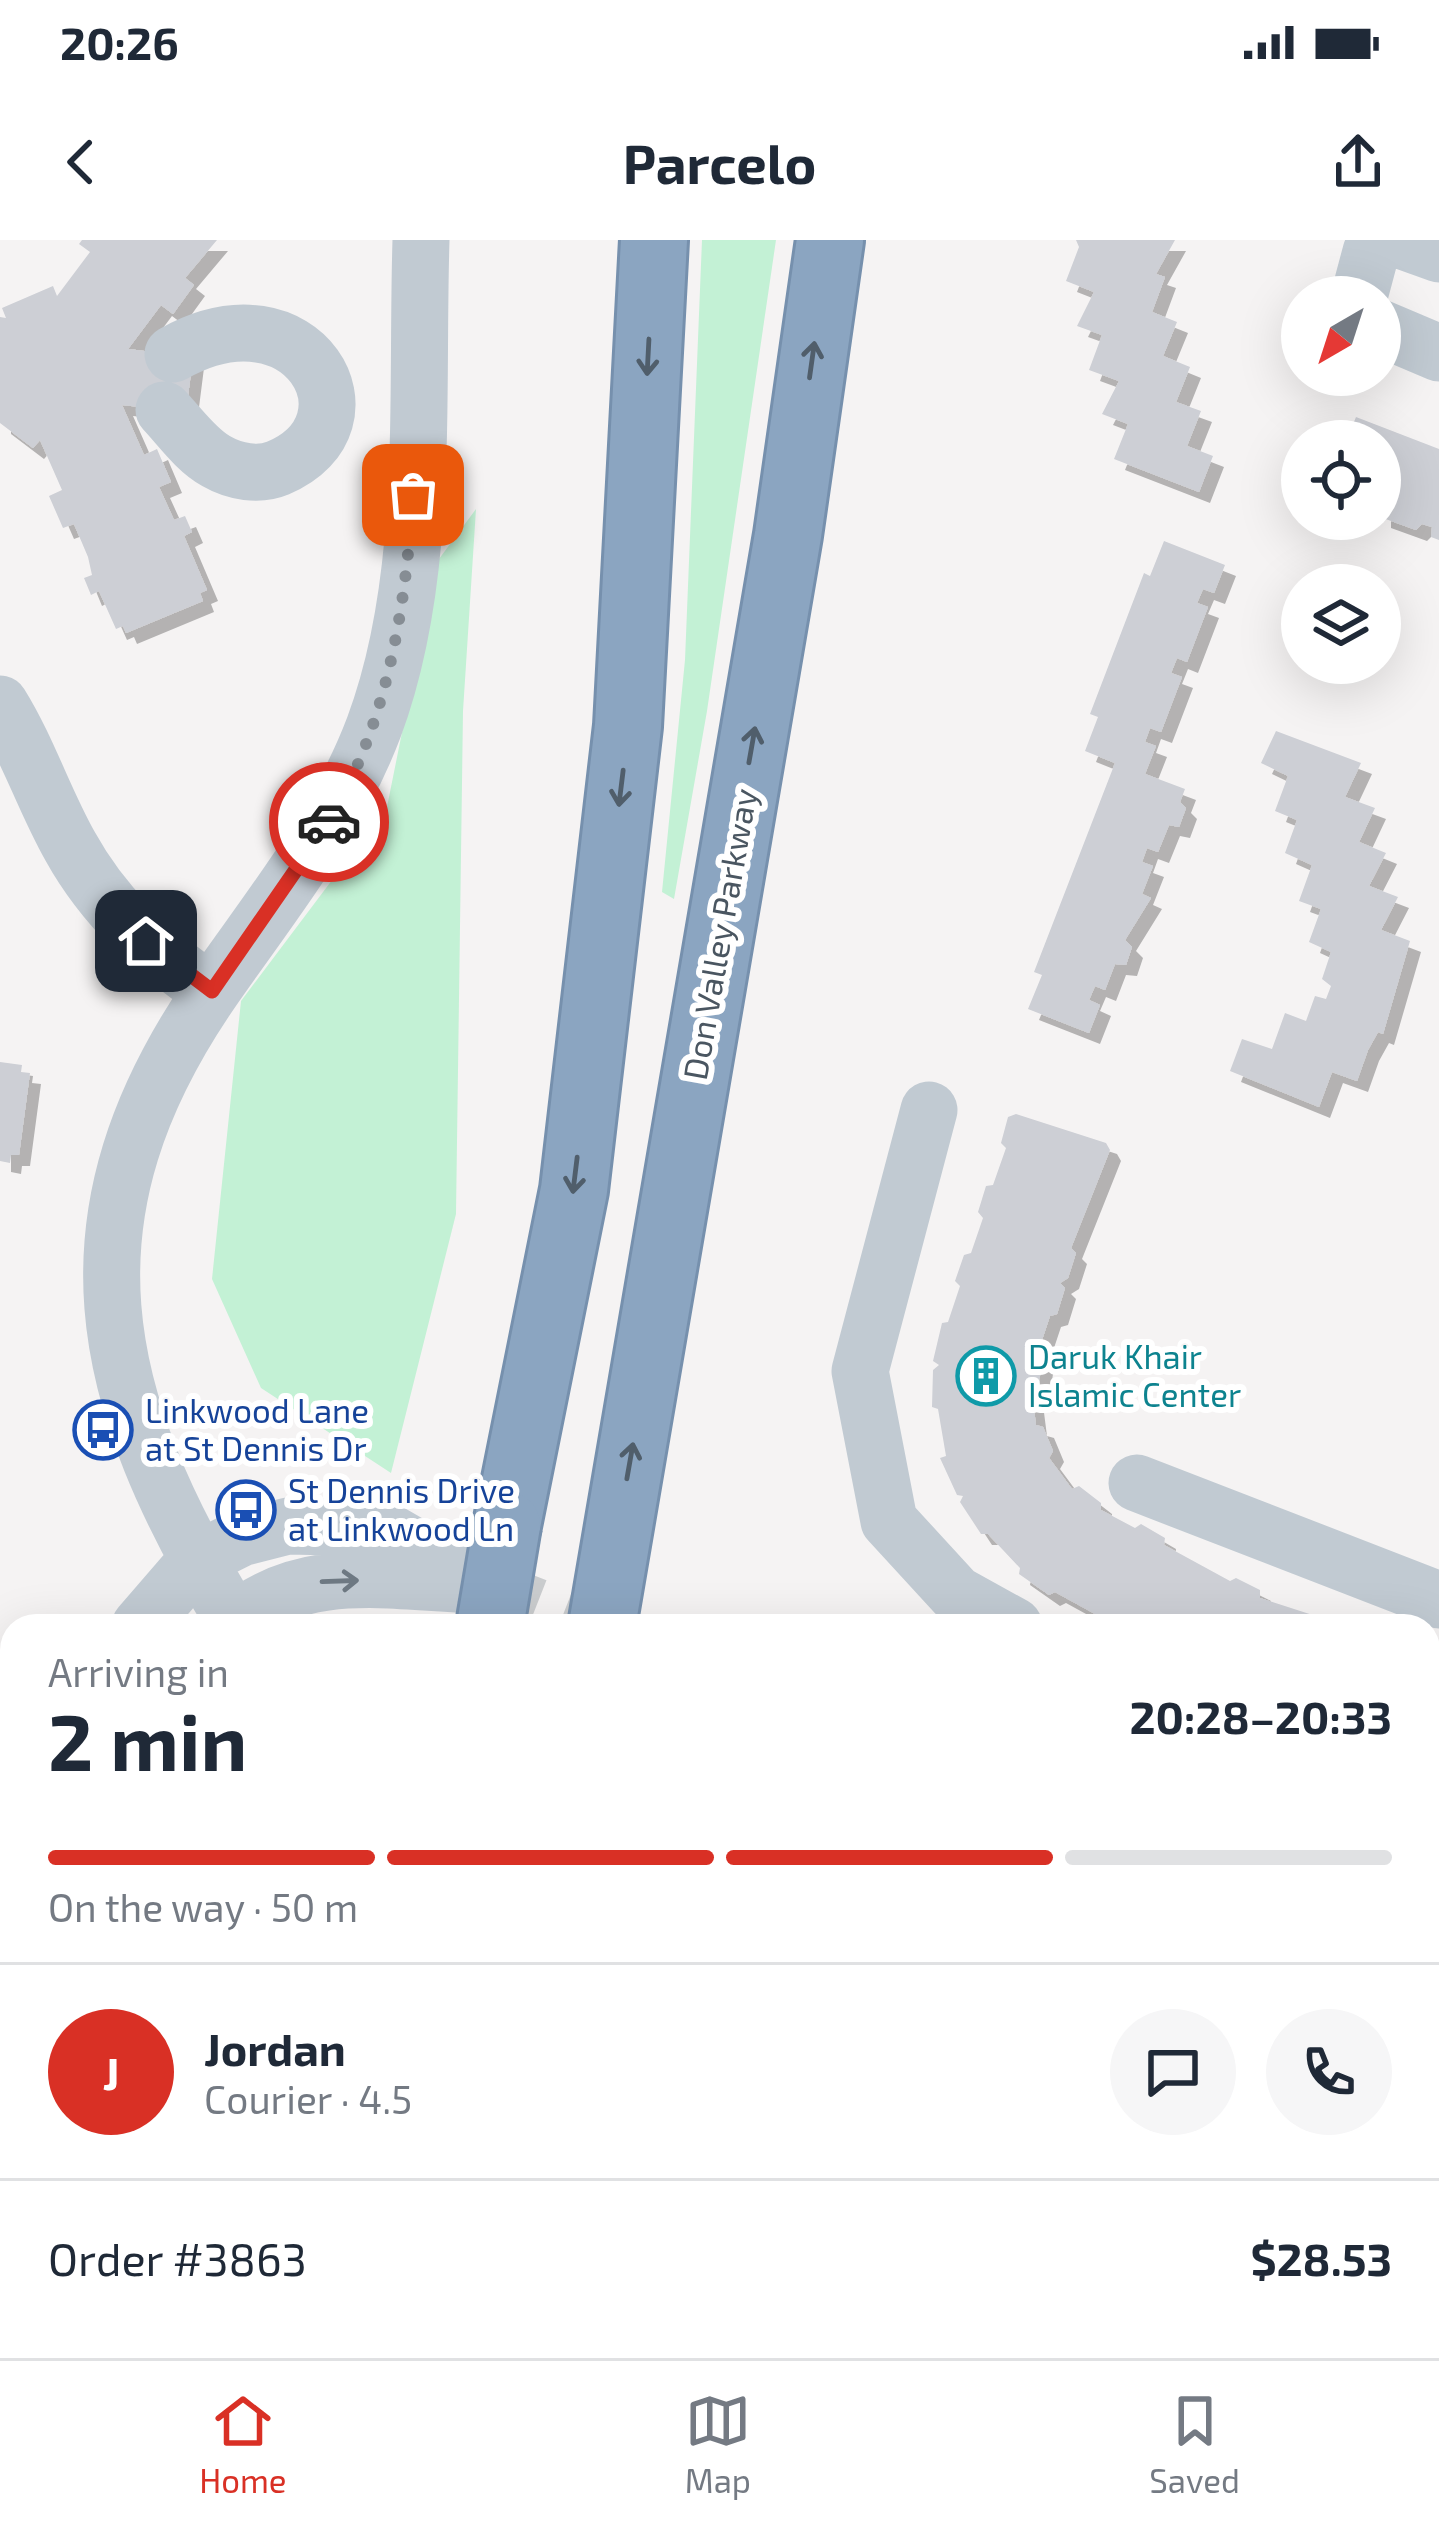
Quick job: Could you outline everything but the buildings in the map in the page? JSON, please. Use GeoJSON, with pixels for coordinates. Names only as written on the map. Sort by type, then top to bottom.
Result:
{"type":"FeatureCollection","features":[{"type":"Feature","properties":{"kind":"highway"},"geometry":{"type":"LineString","coordinates":[[492,1614],[574,1190],[628,726],[654,240]]}},
{"type":"Feature","properties":{"kind":"highway","name":"Don Valley Parkway"},"geometry":{"type":"LineString","coordinates":[[606,1601],[788,535],[830,240]]}},
{"type":"Feature","properties":{"kind":"street"},"geometry":{"type":"LineString","coordinates":[[227,1614],[139,1436],[120,1371],[111,1250],[134,1133],[154,1085],[212,991],[316,844],[348,786],[381,706],[398,638],[410,542],[421,240]]}},
{"type":"Feature","properties":{"kind":"street"},"geometry":{"type":"LineString","coordinates":[[1365,276],[1371,252],[1385,240]]}},
{"type":"Feature","properties":{"kind":"street"},"geometry":{"type":"LineString","coordinates":[[1400,240],[1439,254]]}},
{"type":"Feature","properties":{"kind":"street"},"geometry":{"type":"LineString","coordinates":[[164,410],[214,460],[241,472],[268,472],[295,461],[315,441],[325,416],[324,387],[309,356],[282,336],[248,331],[208,334],[173,354]]}},
{"type":"Feature","properties":{"kind":"street"},"geometry":{"type":"LineString","coordinates":[[1401,337],[1439,352]]}},
{"type":"Feature","properties":{"kind":"street"},"geometry":{"type":"LineString","coordinates":[[324,387],[418,352]]}},
{"type":"Feature","properties":{"kind":"street"},"geometry":{"type":"LineString","coordinates":[[0,704],[70,848],[119,914],[174,967],[212,991]]}},
{"type":"Feature","properties":{"kind":"street"},"geometry":{"type":"LineString","coordinates":[[929,1110],[860,1371],[889,1521],[956,1594],[993,1614]]}},
{"type":"Feature","properties":{"kind":"street"},"geometry":{"type":"LineString","coordinates":[[1137,1483],[1439,1600]]}},
{"type":"Feature","properties":{"kind":"street"},"geometry":{"type":"LineString","coordinates":[[150,1614],[197,1560],[241,1538],[288,1526],[382,1528],[483,1586],[330,1580],[257,1600],[242,1614]]}},
{"type":"Feature","properties":{"kind":"green space"},"geometry":{"type":"Polygon","coordinates":[[[702,240],[776,240],[707,711],[674,899],[662,892],[685,660],[702,240]]]}},
{"type":"Feature","properties":{"kind":"green space"},"geometry":{"type":"Polygon","coordinates":[[[476,509],[463,711],[456,1214],[391,1473],[261,1388],[212,1279],[241,1001],[387,807],[436,563],[476,509]]]}},
{"type":"Feature","properties":{"kind":"tunnel"},"geometry":{"type":"LineString","coordinates":[[483,1586],[554,1614]]}},
{"type":"Feature","properties":{"kind":"way so far"},"geometry":{"type":"LineString","coordinates":[[329,822],[365,748],[393,663],[413,495]]}},
{"type":"Feature","properties":{"kind":"place","name":"Daruk Khair Islamic Center"},"geometry":{"type":"Point","coordinates":[986,1376]}},
{"type":"Feature","properties":{"kind":"place","name":"Linkwood Lane at St Dennis Dr"},"geometry":{"type":"Point","coordinates":[103,1430]}},
{"type":"Feature","properties":{"kind":"place","name":"St Dennis Drive at Linkwood Ln"},"geometry":{"type":"Point","coordinates":[246,1510]}},
{"type":"Feature","properties":{"kind":"route"},"geometry":{"type":"LineString","coordinates":[[146,941],[174,967],[212,991],[329,822]]}}]}
